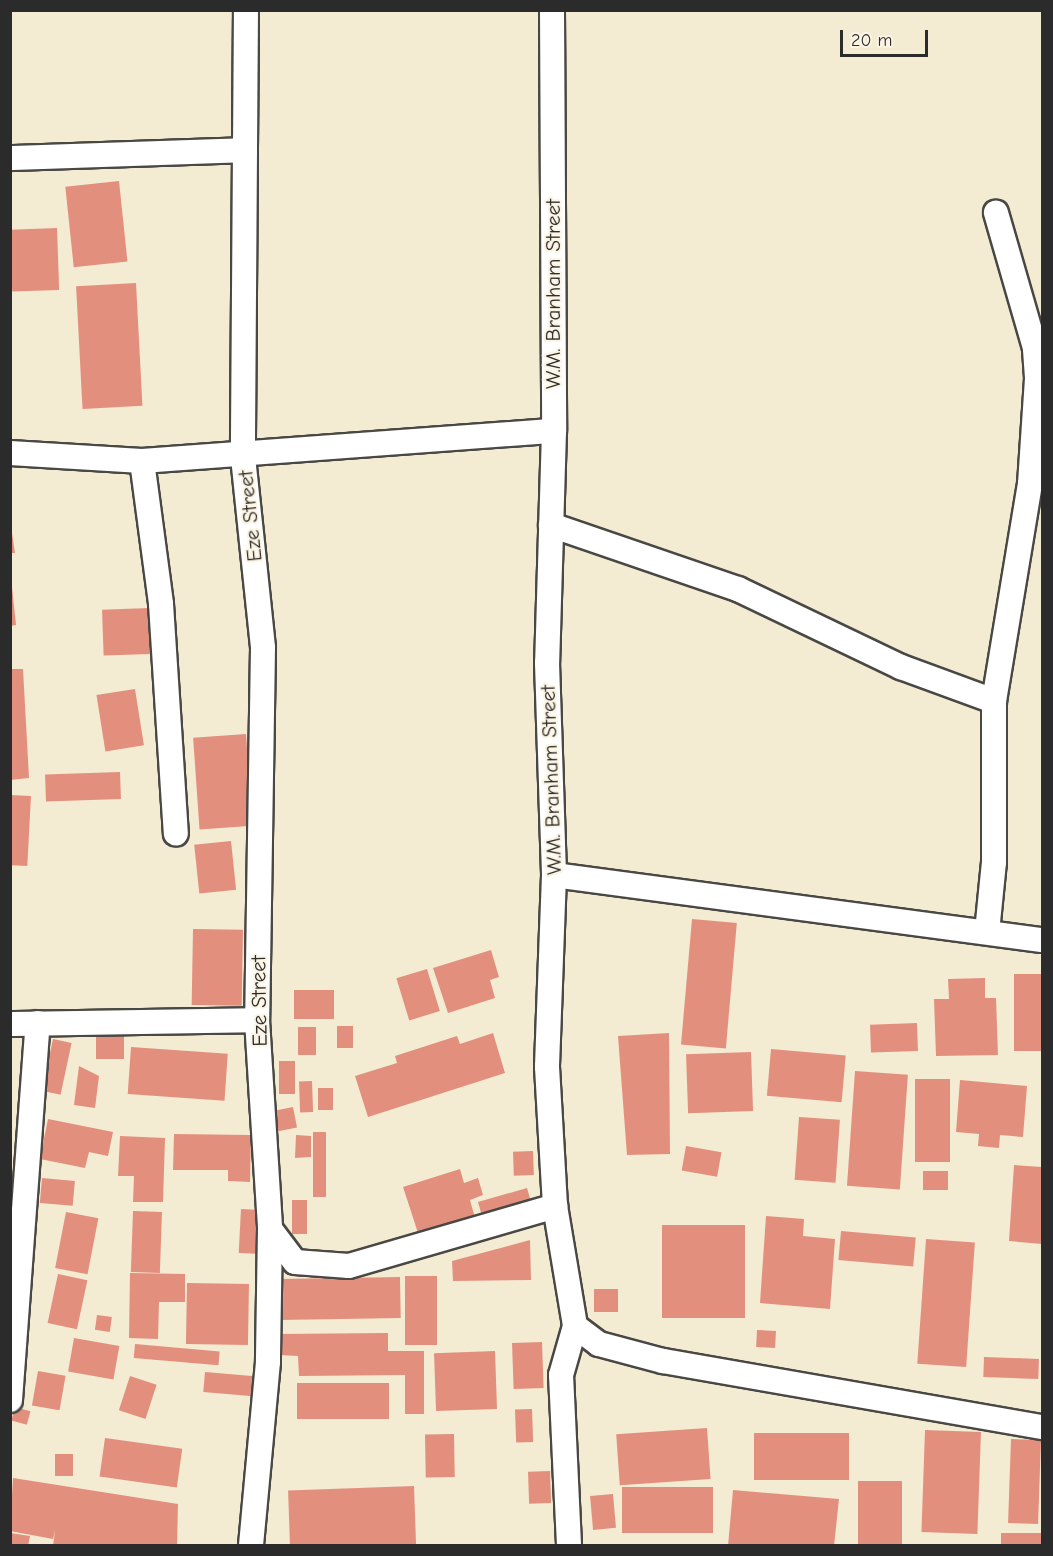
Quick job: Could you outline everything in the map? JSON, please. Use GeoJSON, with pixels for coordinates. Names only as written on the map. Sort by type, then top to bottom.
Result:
{"type":"FeatureCollection","features":[{"type":"Feature","properties":{"kind":"street","name":"Eze Street"},"geometry":{"type":"LineString","coordinates":[[246,10],[243,457],[263,648],[257,1020],[270,1229],[268,1362],[251,1545]]}},
{"type":"Feature","properties":{"kind":"street","name":"W.M. Branham Street"},"geometry":{"type":"LineString","coordinates":[[552,10],[554,432],[546,652],[554,875],[547,1067],[555,1206],[575,1326],[561,1375],[569,1545]]}},
{"type":"Feature","properties":{"kind":"street"},"geometry":{"type":"LineString","coordinates":[[10,158],[245,150]]}},
{"type":"Feature","properties":{"kind":"street"},"geometry":{"type":"LineString","coordinates":[[987,932],[994,862],[994,701],[1030,484],[1037,378],[1035,348],[996,213]]}},
{"type":"Feature","properties":{"kind":"street"},"geometry":{"type":"LineString","coordinates":[[10,453],[142,461],[243,457],[554,432]]}},
{"type":"Feature","properties":{"kind":"street"},"geometry":{"type":"LineString","coordinates":[[142,461],[161,604],[176,834]]}},
{"type":"Feature","properties":{"kind":"street"},"geometry":{"type":"LineString","coordinates":[[550,525],[738,589],[901,667],[994,701]]}},
{"type":"Feature","properties":{"kind":"street"},"geometry":{"type":"LineString","coordinates":[[554,875],[1042,940]]}},
{"type":"Feature","properties":{"kind":"street"},"geometry":{"type":"LineString","coordinates":[[10,1024],[257,1020]]}},
{"type":"Feature","properties":{"kind":"street"},"geometry":{"type":"LineString","coordinates":[[10,1400],[38,1023]]}},
{"type":"Feature","properties":{"kind":"street"},"geometry":{"type":"LineString","coordinates":[[270,1229],[295,1262],[349,1266],[555,1206]]}},
{"type":"Feature","properties":{"kind":"street"},"geometry":{"type":"LineString","coordinates":[[575,1326],[599,1344],[663,1361],[1042,1426]]}},
{"type":"Feature","properties":{"kind":"building"},"geometry":{"type":"Polygon","coordinates":[[[119,181],[127,262],[74,267],[65,187],[119,181]]]}},
{"type":"Feature","properties":{"kind":"building"},"geometry":{"type":"Polygon","coordinates":[[[57,228],[59,290],[12,292],[10,230],[57,228]]]}},
{"type":"Feature","properties":{"kind":"building"},"geometry":{"type":"Polygon","coordinates":[[[136,283],[142,406],[83,409],[76,286],[136,283]]]}},
{"type":"Feature","properties":{"kind":"building"},"geometry":{"type":"Polygon","coordinates":[[[10,520],[15,553],[10,553],[10,520]]]}},
{"type":"Feature","properties":{"kind":"building"},"geometry":{"type":"Polygon","coordinates":[[[10,568],[16,625],[10,626],[10,568]]]}},
{"type":"Feature","properties":{"kind":"building"},"geometry":{"type":"Polygon","coordinates":[[[149,608],[151,654],[104,656],[102,610],[149,608]]]}},
{"type":"Feature","properties":{"kind":"building"},"geometry":{"type":"Polygon","coordinates":[[[10,669],[23,669],[29,778],[10,780],[10,669]]]}},
{"type":"Feature","properties":{"kind":"building"},"geometry":{"type":"Polygon","coordinates":[[[135,689],[144,745],[105,751],[96,695],[135,689]]]}},
{"type":"Feature","properties":{"kind":"building"},"geometry":{"type":"Polygon","coordinates":[[[246,734],[252,826],[200,829],[193,738],[246,734]]]}},
{"type":"Feature","properties":{"kind":"building"},"geometry":{"type":"Polygon","coordinates":[[[120,772],[121,799],[46,802],[45,775],[120,772]]]}},
{"type":"Feature","properties":{"kind":"building"},"geometry":{"type":"Polygon","coordinates":[[[10,795],[31,796],[27,866],[10,865],[10,795]]]}},
{"type":"Feature","properties":{"kind":"building"},"geometry":{"type":"Polygon","coordinates":[[[231,841],[236,890],[199,894],[194,845],[231,841]]]}},
{"type":"Feature","properties":{"kind":"building"},"geometry":{"type":"Polygon","coordinates":[[[692,919],[737,923],[726,1048],[681,1045],[692,919]]]}},
{"type":"Feature","properties":{"kind":"building"},"geometry":{"type":"Polygon","coordinates":[[[193,929],[243,930],[242,1006],[192,1005],[193,929]]]}},
{"type":"Feature","properties":{"kind":"building"},"geometry":{"type":"Polygon","coordinates":[[[491,950],[499,977],[490,980],[495,998],[448,1013],[433,968],[491,950]]]}},
{"type":"Feature","properties":{"kind":"building"},"geometry":{"type":"Polygon","coordinates":[[[427,969],[440,1011],[409,1020],[396,978],[427,969]]]}},
{"type":"Feature","properties":{"kind":"building"},"geometry":{"type":"Polygon","coordinates":[[[1014,974],[1042,974],[1042,1051],[1014,1051],[1014,974]]]}},
{"type":"Feature","properties":{"kind":"building"},"geometry":{"type":"Polygon","coordinates":[[[985,978],[985,998],[996,998],[998,1055],[936,1056],[934,999],[949,999],[948,979],[985,978]]]}},
{"type":"Feature","properties":{"kind":"building"},"geometry":{"type":"Polygon","coordinates":[[[294,990],[334,990],[334,1019],[294,1019],[294,990]]]}},
{"type":"Feature","properties":{"kind":"building"},"geometry":{"type":"Polygon","coordinates":[[[917,1023],[918,1051],[871,1053],[870,1025],[917,1023]]]}},
{"type":"Feature","properties":{"kind":"building"},"geometry":{"type":"Polygon","coordinates":[[[337,1026],[353,1026],[353,1048],[337,1048],[337,1026]]]}},
{"type":"Feature","properties":{"kind":"building"},"geometry":{"type":"Polygon","coordinates":[[[298,1027],[316,1027],[316,1055],[298,1055],[298,1027]]]}},
{"type":"Feature","properties":{"kind":"building"},"geometry":{"type":"Polygon","coordinates":[[[493,1033],[505,1073],[368,1117],[355,1076],[397,1063],[395,1056],[457,1036],[460,1044],[493,1033]]]}},
{"type":"Feature","properties":{"kind":"building"},"geometry":{"type":"Polygon","coordinates":[[[669,1033],[670,1154],[627,1155],[618,1036],[669,1033]]]}},
{"type":"Feature","properties":{"kind":"building"},"geometry":{"type":"Polygon","coordinates":[[[96,1036],[124,1036],[124,1059],[96,1059],[96,1036]]]}},
{"type":"Feature","properties":{"kind":"building"},"geometry":{"type":"Polygon","coordinates":[[[53,1039],[72,1043],[61,1095],[42,1091],[53,1039]]]}},
{"type":"Feature","properties":{"kind":"building"},"geometry":{"type":"Polygon","coordinates":[[[131,1047],[228,1054],[224,1101],[128,1094],[131,1047]]]}},
{"type":"Feature","properties":{"kind":"building"},"geometry":{"type":"Polygon","coordinates":[[[771,1049],[846,1056],[842,1102],[767,1096],[771,1049]]]}},
{"type":"Feature","properties":{"kind":"building"},"geometry":{"type":"Polygon","coordinates":[[[751,1052],[753,1111],[688,1113],[686,1054],[751,1052]]]}},
{"type":"Feature","properties":{"kind":"building"},"geometry":{"type":"Polygon","coordinates":[[[279,1061],[295,1061],[295,1094],[279,1094],[279,1061]]]}},
{"type":"Feature","properties":{"kind":"building"},"geometry":{"type":"Polygon","coordinates":[[[79,1066],[99,1076],[95,1108],[74,1105],[79,1066]]]}},
{"type":"Feature","properties":{"kind":"building"},"geometry":{"type":"Polygon","coordinates":[[[855,1071],[908,1075],[900,1189],[847,1186],[855,1071]]]}},
{"type":"Feature","properties":{"kind":"building"},"geometry":{"type":"Polygon","coordinates":[[[915,1079],[950,1079],[950,1162],[915,1162],[915,1079]]]}},
{"type":"Feature","properties":{"kind":"building"},"geometry":{"type":"Polygon","coordinates":[[[960,1080],[1027,1086],[1023,1137],[1000,1135],[999,1148],[978,1146],[979,1134],[956,1132],[960,1080]]]}},
{"type":"Feature","properties":{"kind":"building"},"geometry":{"type":"Polygon","coordinates":[[[299,1081],[312,1081],[313,1112],[300,1112],[299,1081]]]}},
{"type":"Feature","properties":{"kind":"building"},"geometry":{"type":"Polygon","coordinates":[[[318,1088],[333,1088],[333,1110],[318,1110],[318,1088]]]}},
{"type":"Feature","properties":{"kind":"building"},"geometry":{"type":"Polygon","coordinates":[[[293,1107],[297,1128],[278,1131],[274,1111],[293,1107]]]}},
{"type":"Feature","properties":{"kind":"building"},"geometry":{"type":"Polygon","coordinates":[[[799,1117],[840,1120],[836,1183],[795,1180],[799,1117]]]}},
{"type":"Feature","properties":{"kind":"building"},"geometry":{"type":"Polygon","coordinates":[[[48,1119],[113,1132],[108,1156],[89,1152],[85,1168],[40,1159],[48,1119]]]}},
{"type":"Feature","properties":{"kind":"building"},"geometry":{"type":"Polygon","coordinates":[[[313,1132],[326,1132],[326,1197],[313,1197],[313,1132]]]}},
{"type":"Feature","properties":{"kind":"building"},"geometry":{"type":"Polygon","coordinates":[[[174,1134],[251,1135],[250,1182],[228,1181],[228,1170],[173,1170],[174,1134]]]}},
{"type":"Feature","properties":{"kind":"building"},"geometry":{"type":"Polygon","coordinates":[[[296,1135],[311,1136],[311,1157],[295,1158],[296,1135]]]}},
{"type":"Feature","properties":{"kind":"building"},"geometry":{"type":"Polygon","coordinates":[[[120,1136],[165,1138],[163,1202],[133,1202],[134,1176],[118,1176],[120,1136]]]}},
{"type":"Feature","properties":{"kind":"building"},"geometry":{"type":"Polygon","coordinates":[[[686,1146],[721,1152],[717,1177],[682,1171],[686,1146]]]}},
{"type":"Feature","properties":{"kind":"building"},"geometry":{"type":"Polygon","coordinates":[[[533,1151],[534,1175],[514,1176],[513,1152],[533,1151]]]}},
{"type":"Feature","properties":{"kind":"building"},"geometry":{"type":"Polygon","coordinates":[[[1014,1165],[1042,1167],[1042,1244],[1009,1241],[1014,1165]]]}},
{"type":"Feature","properties":{"kind":"building"},"geometry":{"type":"Polygon","coordinates":[[[460,1169],[464,1183],[478,1178],[483,1195],[470,1200],[475,1218],[419,1236],[403,1187],[460,1169]]]}},
{"type":"Feature","properties":{"kind":"building"},"geometry":{"type":"Polygon","coordinates":[[[923,1171],[948,1171],[948,1190],[923,1190],[923,1171]]]}},
{"type":"Feature","properties":{"kind":"building"},"geometry":{"type":"Polygon","coordinates":[[[42,1178],[75,1181],[73,1206],[40,1203],[42,1178]]]}},
{"type":"Feature","properties":{"kind":"building"},"geometry":{"type":"Polygon","coordinates":[[[527,1188],[532,1206],[483,1220],[478,1202],[527,1188]]]}},
{"type":"Feature","properties":{"kind":"building"},"geometry":{"type":"Polygon","coordinates":[[[292,1200],[307,1200],[307,1234],[292,1234],[292,1200]]]}},
{"type":"Feature","properties":{"kind":"building"},"geometry":{"type":"Polygon","coordinates":[[[241,1209],[259,1210],[257,1254],[239,1253],[241,1209]]]}},
{"type":"Feature","properties":{"kind":"building"},"geometry":{"type":"Polygon","coordinates":[[[133,1211],[162,1212],[160,1273],[131,1272],[133,1211]]]}},
{"type":"Feature","properties":{"kind":"building"},"geometry":{"type":"Polygon","coordinates":[[[66,1212],[98,1218],[88,1274],[55,1268],[66,1212]]]}},
{"type":"Feature","properties":{"kind":"building"},"geometry":{"type":"Polygon","coordinates":[[[766,1216],[804,1219],[803,1236],[835,1239],[830,1309],[760,1303],[766,1216]]]}},
{"type":"Feature","properties":{"kind":"building"},"geometry":{"type":"Polygon","coordinates":[[[662,1225],[745,1225],[745,1318],[662,1318],[662,1225]]]}},
{"type":"Feature","properties":{"kind":"building"},"geometry":{"type":"Polygon","coordinates":[[[841,1231],[916,1238],[913,1266],[838,1260],[841,1231]]]}},
{"type":"Feature","properties":{"kind":"building"},"geometry":{"type":"Polygon","coordinates":[[[926,1239],[975,1242],[966,1367],[917,1364],[926,1239]]]}},
{"type":"Feature","properties":{"kind":"building"},"geometry":{"type":"Polygon","coordinates":[[[530,1240],[531,1280],[453,1281],[452,1261],[530,1240]]]}},
{"type":"Feature","properties":{"kind":"building"},"geometry":{"type":"Polygon","coordinates":[[[130,1273],[185,1274],[185,1302],[159,1302],[158,1339],[129,1338],[130,1273]]]}},
{"type":"Feature","properties":{"kind":"building"},"geometry":{"type":"Polygon","coordinates":[[[58,1274],[87,1280],[77,1329],[48,1323],[58,1274]]]}},
{"type":"Feature","properties":{"kind":"building"},"geometry":{"type":"Polygon","coordinates":[[[405,1276],[437,1276],[437,1345],[405,1345],[405,1276]]]}},
{"type":"Feature","properties":{"kind":"building"},"geometry":{"type":"Polygon","coordinates":[[[400,1277],[401,1318],[280,1320],[279,1279],[400,1277]]]}},
{"type":"Feature","properties":{"kind":"building"},"geometry":{"type":"Polygon","coordinates":[[[187,1283],[249,1284],[248,1345],[186,1344],[187,1283]]]}},
{"type":"Feature","properties":{"kind":"building"},"geometry":{"type":"Polygon","coordinates":[[[594,1289],[618,1289],[618,1312],[594,1312],[594,1289]]]}},
{"type":"Feature","properties":{"kind":"building"},"geometry":{"type":"Polygon","coordinates":[[[97,1315],[112,1317],[110,1332],[95,1330],[97,1315]]]}},
{"type":"Feature","properties":{"kind":"building"},"geometry":{"type":"Polygon","coordinates":[[[757,1330],[776,1331],[775,1348],[756,1347],[757,1330]]]}},
{"type":"Feature","properties":{"kind":"building"},"geometry":{"type":"Polygon","coordinates":[[[388,1333],[388,1351],[424,1351],[424,1414],[405,1414],[405,1375],[299,1376],[298,1356],[279,1355],[279,1334],[388,1333]]]}},
{"type":"Feature","properties":{"kind":"building"},"geometry":{"type":"Polygon","coordinates":[[[74,1338],[119,1346],[113,1379],[68,1371],[74,1338]]]}},
{"type":"Feature","properties":{"kind":"building"},"geometry":{"type":"Polygon","coordinates":[[[542,1342],[544,1388],[514,1389],[512,1343],[542,1342]]]}},
{"type":"Feature","properties":{"kind":"building"},"geometry":{"type":"Polygon","coordinates":[[[135,1344],[220,1351],[218,1365],[134,1358],[135,1344]]]}},
{"type":"Feature","properties":{"kind":"building"},"geometry":{"type":"Polygon","coordinates":[[[495,1351],[497,1409],[436,1411],[434,1353],[495,1351]]]}},
{"type":"Feature","properties":{"kind":"building"},"geometry":{"type":"Polygon","coordinates":[[[984,1357],[1039,1359],[1038,1379],[983,1377],[984,1357]]]}},
{"type":"Feature","properties":{"kind":"building"},"geometry":{"type":"Polygon","coordinates":[[[38,1371],[66,1376],[59,1410],[32,1405],[38,1371]]]}},
{"type":"Feature","properties":{"kind":"building"},"geometry":{"type":"Polygon","coordinates":[[[205,1372],[255,1376],[253,1396],[203,1392],[205,1372]]]}},
{"type":"Feature","properties":{"kind":"building"},"geometry":{"type":"Polygon","coordinates":[[[130,1376],[157,1385],[146,1419],[119,1410],[130,1376]]]}},
{"type":"Feature","properties":{"kind":"building"},"geometry":{"type":"Polygon","coordinates":[[[297,1383],[389,1383],[389,1419],[297,1419],[297,1383]]]}},
{"type":"Feature","properties":{"kind":"building"},"geometry":{"type":"Polygon","coordinates":[[[15,1407],[30,1411],[27,1425],[11,1421],[15,1407]]]}},
{"type":"Feature","properties":{"kind":"building"},"geometry":{"type":"Polygon","coordinates":[[[532,1409],[533,1442],[516,1443],[515,1410],[532,1409]]]}},
{"type":"Feature","properties":{"kind":"building"},"geometry":{"type":"Polygon","coordinates":[[[707,1428],[711,1479],[620,1485],[616,1434],[707,1428]]]}},
{"type":"Feature","properties":{"kind":"building"},"geometry":{"type":"Polygon","coordinates":[[[925,1430],[981,1432],[977,1534],[921,1532],[925,1430]]]}},
{"type":"Feature","properties":{"kind":"building"},"geometry":{"type":"Polygon","coordinates":[[[754,1433],[849,1433],[849,1480],[754,1480],[754,1433]]]}},
{"type":"Feature","properties":{"kind":"building"},"geometry":{"type":"Polygon","coordinates":[[[454,1434],[455,1477],[426,1477],[425,1435],[454,1434]]]}},
{"type":"Feature","properties":{"kind":"building"},"geometry":{"type":"Polygon","coordinates":[[[105,1438],[182,1449],[177,1487],[100,1477],[105,1438]]]}},
{"type":"Feature","properties":{"kind":"building"},"geometry":{"type":"Polygon","coordinates":[[[1011,1439],[1041,1440],[1038,1524],[1008,1523],[1011,1439]]]}},
{"type":"Feature","properties":{"kind":"building"},"geometry":{"type":"Polygon","coordinates":[[[55,1454],[73,1454],[73,1476],[55,1476],[55,1454]]]}},
{"type":"Feature","properties":{"kind":"building"},"geometry":{"type":"Polygon","coordinates":[[[550,1471],[551,1503],[529,1504],[528,1472],[550,1471]]]}},
{"type":"Feature","properties":{"kind":"building"},"geometry":{"type":"Polygon","coordinates":[[[13,1478],[178,1504],[177,1546],[53,1546],[55,1530],[53,1539],[10,1531],[13,1478]]]}},
{"type":"Feature","properties":{"kind":"building"},"geometry":{"type":"Polygon","coordinates":[[[858,1481],[902,1481],[902,1544],[858,1544],[858,1481]]]}},
{"type":"Feature","properties":{"kind":"building"},"geometry":{"type":"Polygon","coordinates":[[[414,1486],[416,1546],[290,1546],[288,1490],[414,1486]]]}},
{"type":"Feature","properties":{"kind":"building"},"geometry":{"type":"Polygon","coordinates":[[[622,1487],[713,1487],[713,1533],[622,1533],[622,1487]]]}},
{"type":"Feature","properties":{"kind":"building"},"geometry":{"type":"Polygon","coordinates":[[[733,1490],[839,1499],[834,1546],[728,1546],[733,1490]]]}},
{"type":"Feature","properties":{"kind":"building"},"geometry":{"type":"Polygon","coordinates":[[[613,1494],[616,1528],[593,1530],[590,1496],[613,1494]]]}},
{"type":"Feature","properties":{"kind":"building"},"geometry":{"type":"Polygon","coordinates":[[[10,1533],[30,1536],[28,1546],[10,1546],[10,1533]]]}},
{"type":"Feature","properties":{"kind":"building"},"geometry":{"type":"Polygon","coordinates":[[[1001,1533],[1042,1533],[1042,1546],[1001,1546],[1001,1533]]]}}]}
